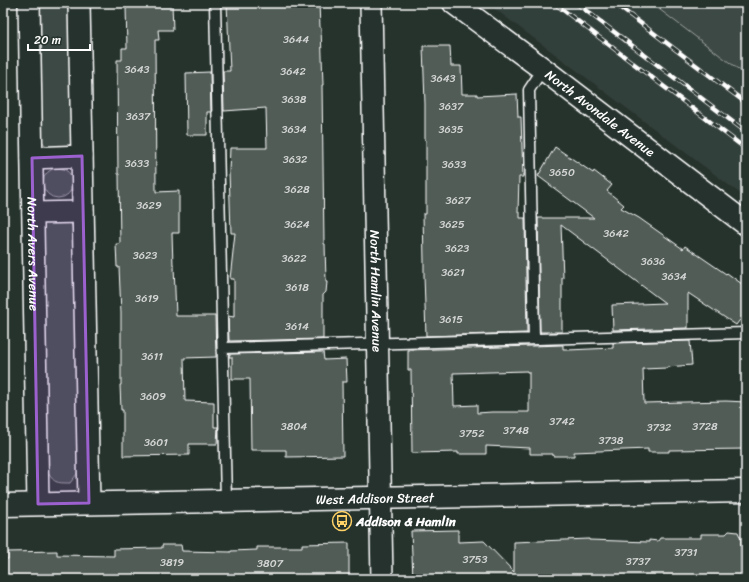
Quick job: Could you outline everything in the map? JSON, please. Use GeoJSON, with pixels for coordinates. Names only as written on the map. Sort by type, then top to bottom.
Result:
{"type":"FeatureCollection","features":[{"type":"Feature","properties":{"kind":"street","name":"North Avers Avenue"},"geometry":{"type":"LineString","coordinates":[[30,3],[38,504]]}},
{"type":"Feature","properties":{"kind":"street"},"geometry":{"type":"LineString","coordinates":[[79,3],[89,503]]}},
{"type":"Feature","properties":{"kind":"street","name":"North Hamlin Avenue"},"geometry":{"type":"LineString","coordinates":[[371,3],[382,579]]}},
{"type":"Feature","properties":{"kind":"street","name":"North Avondale Avenue"},"geometry":{"type":"LineString","coordinates":[[454,3],[746,224]]}},
{"type":"Feature","properties":{"kind":"street"},"geometry":{"type":"LineString","coordinates":[[32,158],[82,156]]}},
{"type":"Feature","properties":{"kind":"street"},"geometry":{"type":"LineString","coordinates":[[33,213],[83,212]]}},
{"type":"Feature","properties":{"kind":"street","name":"West Addison Street"},"geometry":{"type":"LineString","coordinates":[[3,505],[746,491]]}},
{"type":"Feature","properties":{"kind":"lane"},"geometry":{"type":"LineString","coordinates":[[215,3],[224,348],[226,501]]}},
{"type":"Feature","properties":{"kind":"lane"},"geometry":{"type":"LineString","coordinates":[[534,339],[529,90],[543,69]]}},
{"type":"Feature","properties":{"kind":"lane"},"geometry":{"type":"LineString","coordinates":[[224,348],[746,333]]}},
{"type":"Feature","properties":{"kind":"highlighted area"},"geometry":{"type":"Polygon","coordinates":[[[82,156],[89,503],[38,504],[32,158],[82,156]]]}},
{"type":"Feature","properties":{"kind":"shaded area"},"geometry":{"type":"Polygon","coordinates":[[[35,3],[70,3],[72,142],[67,147],[51,149],[45,145],[40,138],[35,3]]]}},
{"type":"Feature","properties":{"kind":"shaded area"},"geometry":{"type":"Polygon","coordinates":[[[487,3],[651,3],[746,75],[746,198],[487,3]]]}},
{"type":"Feature","properties":{"kind":"shaded area"},"geometry":{"type":"Polygon","coordinates":[[[651,3],[746,3],[746,75],[651,3]]]}},
{"type":"Feature","properties":{"kind":"shaded area"},"geometry":{"type":"Polygon","coordinates":[[[58,168],[69,172],[73,183],[69,194],[58,198],[47,194],[43,183],[47,172],[58,168]]]}},
{"type":"Feature","properties":{"kind":"shaded area"},"geometry":{"type":"Polygon","coordinates":[[[64,219],[71,224],[74,230],[80,462],[77,474],[70,483],[56,482],[47,471],[43,225],[47,220],[64,219]]]}},
{"type":"Feature","properties":{"kind":"building"},"geometry":{"type":"Polygon","coordinates":[[[227,3],[319,3],[323,85],[324,244],[327,282],[326,292],[323,295],[323,339],[229,341],[228,316],[234,317],[234,279],[230,279],[235,233],[231,233],[229,171],[230,148],[267,148],[266,108],[224,111],[223,71],[230,71],[227,3]]]}},
{"type":"Feature","properties":{"kind":"building"},"geometry":{"type":"Polygon","coordinates":[[[172,4],[173,30],[158,30],[159,40],[155,40],[156,192],[179,191],[179,233],[172,233],[176,316],[215,316],[216,357],[184,358],[185,401],[214,402],[214,427],[218,427],[217,444],[189,444],[189,455],[123,456],[123,410],[121,410],[120,385],[121,313],[119,267],[117,267],[116,244],[120,244],[117,60],[122,60],[122,48],[127,48],[126,6],[172,4]]]}},
{"type":"Feature","properties":{"kind":"building"},"geometry":{"type":"Polygon","coordinates":[[[423,46],[450,46],[451,66],[461,66],[462,94],[477,94],[477,96],[517,94],[518,117],[521,117],[523,177],[519,177],[518,213],[520,213],[520,218],[525,218],[527,333],[426,336],[423,214],[426,214],[426,140],[423,46]]]}},
{"type":"Feature","properties":{"kind":"building"},"geometry":{"type":"Polygon","coordinates":[[[210,72],[211,112],[207,112],[207,135],[187,135],[186,73],[210,72]]]}},
{"type":"Feature","properties":{"kind":"building"},"geometry":{"type":"Polygon","coordinates":[[[555,147],[593,173],[594,171],[612,185],[607,191],[624,205],[621,208],[639,218],[683,249],[685,246],[746,287],[746,312],[736,325],[688,293],[688,328],[613,330],[612,305],[665,303],[561,225],[563,278],[562,332],[540,332],[538,218],[594,218],[538,176],[555,147]]]}},
{"type":"Feature","properties":{"kind":"building"},"geometry":{"type":"Polygon","coordinates":[[[690,341],[692,365],[643,369],[644,403],[746,402],[746,449],[669,450],[669,452],[648,452],[648,449],[574,452],[574,456],[553,456],[553,454],[530,454],[530,448],[486,446],[486,454],[458,454],[458,452],[412,453],[411,370],[408,370],[408,350],[563,345],[563,349],[568,350],[613,348],[613,343],[690,341]],[[529,372],[453,373],[454,406],[477,405],[477,413],[529,412],[529,372]]]}},
{"type":"Feature","properties":{"kind":"building"},"geometry":{"type":"Polygon","coordinates":[[[323,352],[324,360],[346,359],[347,382],[342,382],[343,456],[286,457],[286,450],[251,450],[250,379],[232,379],[232,357],[229,357],[229,354],[323,352]]]}},
{"type":"Feature","properties":{"kind":"building"},"geometry":{"type":"Polygon","coordinates":[[[458,530],[458,542],[484,541],[514,572],[514,542],[589,539],[649,542],[649,540],[658,541],[660,538],[701,538],[701,534],[726,534],[729,531],[738,532],[741,539],[741,579],[413,579],[411,531],[458,530]]]}},
{"type":"Feature","properties":{"kind":"building"},"geometry":{"type":"Polygon","coordinates":[[[349,543],[349,579],[3,579],[3,559],[8,559],[8,552],[57,551],[57,555],[114,556],[114,549],[162,548],[162,545],[181,545],[182,551],[231,552],[257,550],[257,547],[302,547],[302,544],[349,543]]]}},
{"type":"Feature","properties":{"kind":"railway"},"geometry":{"type":"LineString","coordinates":[[554,3],[746,149]]}},
{"type":"Feature","properties":{"kind":"railway"},"geometry":{"type":"LineString","coordinates":[[576,3],[746,132]]}},
{"type":"Feature","properties":{"kind":"railway"},"geometry":{"type":"LineString","coordinates":[[614,3],[746,103]]}},
{"type":"Feature","properties":{"kind":"place","name":"Addison & Hamlin"},"geometry":{"type":"Point","coordinates":[342,521]}}]}
